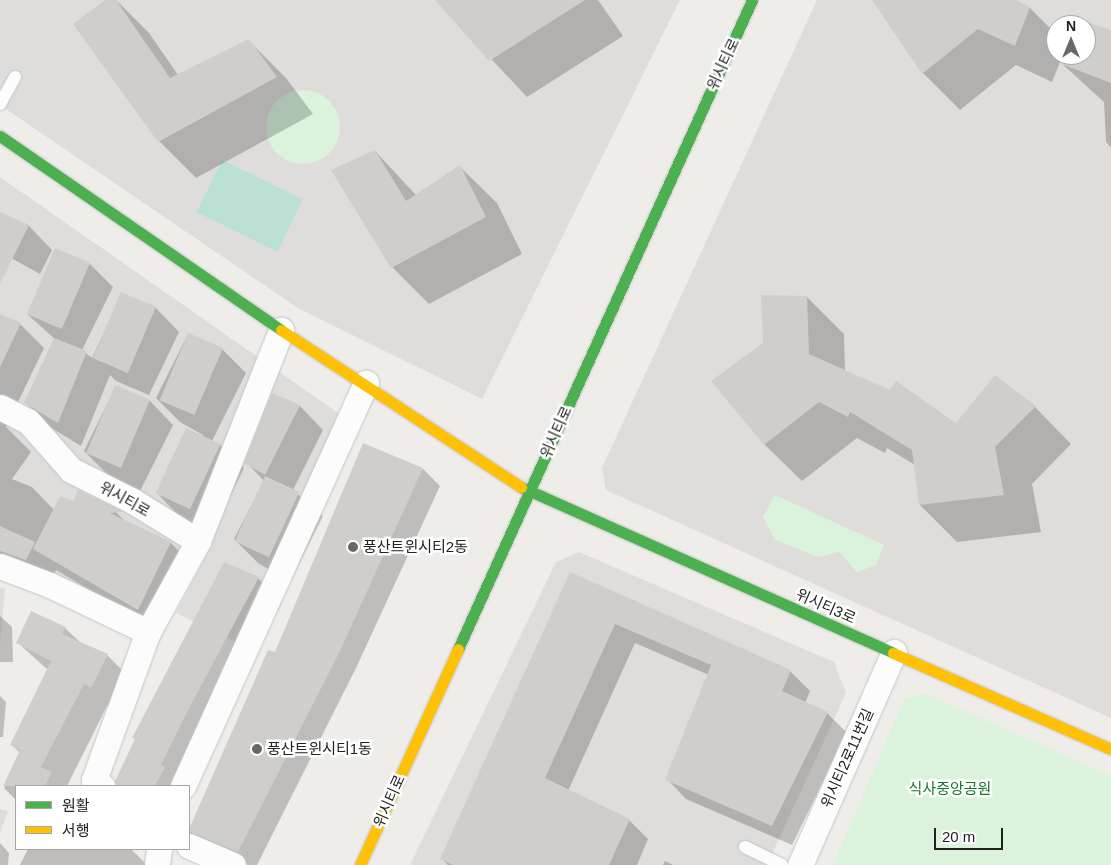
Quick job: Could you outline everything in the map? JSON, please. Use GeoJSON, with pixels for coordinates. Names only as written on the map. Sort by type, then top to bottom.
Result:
{"type":"FeatureCollection","features":[{"type":"Feature","properties":{"kind":"street","name":"위시티로"},"geometry":{"type":"LineString","coordinates":[[360,865],[752,0]]}},
{"type":"Feature","properties":{"kind":"street","name":"위시티3로"},"geometry":{"type":"LineString","coordinates":[[0,136],[281,330],[529,492],[1111,749]]}},
{"type":"Feature","properties":{"kind":"street"},"geometry":{"type":"LineString","coordinates":[[101,785],[94,780],[148,632],[198,541],[281,330]]}},
{"type":"Feature","properties":{"kind":"street"},"geometry":{"type":"LineString","coordinates":[[183,785],[366,384]]}},
{"type":"Feature","properties":{"kind":"street","name":"위시티로"},"geometry":{"type":"LineString","coordinates":[[0,407],[28,421],[71,470],[131,500],[198,541]]}},
{"type":"Feature","properties":{"kind":"street"},"geometry":{"type":"LineString","coordinates":[[0,566],[50,585],[148,632]]}},
{"type":"Feature","properties":{"kind":"street","name":"위시티2로11번길"},"geometry":{"type":"LineString","coordinates":[[800,865],[894,652]]}},
{"type":"Feature","properties":{"kind":"street"},"geometry":{"type":"LineString","coordinates":[[190,846],[233,865]]}},
{"type":"Feature","properties":{"kind":"street"},"geometry":{"type":"LineString","coordinates":[[157,865],[159,850]]}},
{"type":"Feature","properties":{"kind":"lane"},"geometry":{"type":"LineString","coordinates":[[0,104],[15,77]]}},
{"type":"Feature","properties":{"kind":"lane"},"geometry":{"type":"LineString","coordinates":[[745,847],[782,865]]}},
{"type":"Feature","properties":{"kind":"shaded area"},"geometry":{"type":"Polygon","coordinates":[[[0,0],[680,0],[482,399],[298,308],[0,105],[0,0]]]}},
{"type":"Feature","properties":{"kind":"shaded area"},"geometry":{"type":"Polygon","coordinates":[[[817,0],[1111,0],[1111,718],[606,490],[602,468],[817,0]]]}},
{"type":"Feature","properties":{"kind":"shaded area"},"geometry":{"type":"Polygon","coordinates":[[[0,177],[341,415],[236,642],[176,613],[207,554],[185,543],[140,618],[0,558],[0,177]]]}},
{"type":"Feature","properties":{"kind":"shaded area"},"geometry":{"type":"Polygon","coordinates":[[[579,552],[834,662],[846,693],[767,865],[410,865],[556,562],[579,552]]]}},
{"type":"Feature","properties":{"kind":"shaded area"},"geometry":{"type":"Polygon","coordinates":[[[0,588],[5,588],[0,644],[0,588]]]}},
{"type":"Feature","properties":{"kind":"shaded area"},"geometry":{"type":"Polygon","coordinates":[[[0,809],[8,811],[0,833],[0,809]]]}},
{"type":"Feature","properties":{"kind":"green space"},"geometry":{"type":"Polygon","coordinates":[[[303,90],[317,93],[329,101],[337,113],[340,127],[337,141],[329,153],[317,161],[303,164],[289,161],[277,153],[269,141],[266,127],[269,113],[277,101],[289,93],[303,90]]]}},
{"type":"Feature","properties":{"kind":"green space"},"geometry":{"type":"Polygon","coordinates":[[[222,160],[303,199],[277,252],[197,212],[222,160]]]}},
{"type":"Feature","properties":{"kind":"green space"},"geometry":{"type":"Polygon","coordinates":[[[775,495],[884,545],[876,565],[857,572],[839,552],[818,557],[775,540],[763,517],[775,495]]]}},
{"type":"Feature","properties":{"kind":"green space","name":"식사중앙공원"},"geometry":{"type":"Polygon","coordinates":[[[926,694],[1111,776],[1111,865],[833,865],[905,698],[926,694]]]}},
{"type":"Feature","properties":{"kind":"building"},"geometry":{"type":"Polygon","coordinates":[[[105,0],[116,0],[170,78],[249,39],[277,77],[158,142],[73,24],[105,0]]]}},
{"type":"Feature","properties":{"kind":"building"},"geometry":{"type":"Polygon","coordinates":[[[435,0],[585,0],[489,61],[435,0]]]}},
{"type":"Feature","properties":{"kind":"building"},"geometry":{"type":"Polygon","coordinates":[[[872,0],[1016,0],[1030,7],[1015,46],[978,29],[922,74],[872,0]]]}},
{"type":"Feature","properties":{"kind":"building"},"geometry":{"type":"Polygon","coordinates":[[[1096,25],[1111,30],[1111,83],[1064,65],[1096,65],[1096,25]]]}},
{"type":"Feature","properties":{"kind":"building"},"geometry":{"type":"Polygon","coordinates":[[[375,150],[406,201],[460,165],[486,217],[391,268],[331,170],[375,150]]]}},
{"type":"Feature","properties":{"kind":"building"},"geometry":{"type":"Polygon","coordinates":[[[0,212],[29,225],[0,284],[0,212]]]}},
{"type":"Feature","properties":{"kind":"building"},"geometry":{"type":"Polygon","coordinates":[[[55,248],[90,263],[62,329],[27,314],[55,248]]]}},
{"type":"Feature","properties":{"kind":"building"},"geometry":{"type":"Polygon","coordinates":[[[121,292],[156,307],[128,373],[93,358],[121,292]]]}},
{"type":"Feature","properties":{"kind":"building"},"geometry":{"type":"Polygon","coordinates":[[[761,295],[807,296],[809,354],[890,390],[896,381],[956,423],[995,375],[1036,406],[995,447],[1004,495],[919,505],[912,450],[850,412],[848,417],[819,402],[764,445],[711,381],[763,343],[761,295]]]}},
{"type":"Feature","properties":{"kind":"building"},"geometry":{"type":"Polygon","coordinates":[[[0,314],[21,323],[0,367],[0,314]]]}},
{"type":"Feature","properties":{"kind":"building"},"geometry":{"type":"Polygon","coordinates":[[[188,333],[223,348],[194,415],[159,400],[188,333]]]}},
{"type":"Feature","properties":{"kind":"building"},"geometry":{"type":"Polygon","coordinates":[[[54,338],[87,351],[58,423],[24,403],[54,338]]]}},
{"type":"Feature","properties":{"kind":"building"},"geometry":{"type":"Polygon","coordinates":[[[115,385],[150,400],[121,468],[86,453],[115,385]]]}},
{"type":"Feature","properties":{"kind":"building"},"geometry":{"type":"Polygon","coordinates":[[[272,393],[300,405],[265,475],[244,463],[272,393]]]}},
{"type":"Feature","properties":{"kind":"building"},"geometry":{"type":"Polygon","coordinates":[[[186,428],[220,444],[190,509],[156,493],[186,428]]]}},
{"type":"Feature","properties":{"kind":"building"},"geometry":{"type":"Polygon","coordinates":[[[363,443],[423,468],[340,651],[238,852],[190,832],[190,827],[268,650],[275,652],[363,443]]]}},
{"type":"Feature","properties":{"kind":"building"},"geometry":{"type":"Polygon","coordinates":[[[265,476],[299,492],[269,557],[235,541],[265,476]]]}},
{"type":"Feature","properties":{"kind":"building"},"geometry":{"type":"Polygon","coordinates":[[[78,490],[124,512],[110,513],[171,542],[138,610],[33,549],[60,496],[73,501],[78,490]]]}},
{"type":"Feature","properties":{"kind":"building"},"geometry":{"type":"Polygon","coordinates":[[[0,526],[35,542],[26,560],[0,551],[0,526]]]}},
{"type":"Feature","properties":{"kind":"building"},"geometry":{"type":"Polygon","coordinates":[[[224,562],[259,577],[186,714],[161,765],[165,767],[156,785],[116,785],[115,781],[135,739],[132,738],[224,562]]]}},
{"type":"Feature","properties":{"kind":"building"},"geometry":{"type":"Polygon","coordinates":[[[570,572],[791,670],[782,691],[828,712],[772,826],[665,780],[711,665],[615,624],[545,778],[630,819],[609,865],[453,865],[440,859],[570,572]]]}},
{"type":"Feature","properties":{"kind":"building"},"geometry":{"type":"Polygon","coordinates":[[[31,611],[66,627],[62,634],[108,654],[91,688],[84,684],[41,767],[52,772],[46,785],[3,786],[20,750],[10,745],[51,661],[16,643],[31,611]]]}},
{"type":"Feature","properties":{"kind":"traffic: fast"},"geometry":{"type":"LineString","coordinates":[[458,649],[752,0]]}},
{"type":"Feature","properties":{"kind":"traffic: fast"},"geometry":{"type":"LineString","coordinates":[[0,136],[281,330]]}},
{"type":"Feature","properties":{"kind":"traffic: fast"},"geometry":{"type":"LineString","coordinates":[[521,487],[893,653]]}},
{"type":"Feature","properties":{"kind":"traffic: slow"},"geometry":{"type":"LineString","coordinates":[[281,330],[521,487]]}},
{"type":"Feature","properties":{"kind":"traffic: slow"},"geometry":{"type":"LineString","coordinates":[[360,865],[458,649]]}},
{"type":"Feature","properties":{"kind":"traffic: slow"},"geometry":{"type":"LineString","coordinates":[[893,653],[1111,749]]}},
{"type":"Feature","properties":{"kind":"place","name":"풍산트윈시티2동"},"geometry":{"type":"Point","coordinates":[353,547]}},
{"type":"Feature","properties":{"kind":"place","name":"풍산트윈시티1동"},"geometry":{"type":"Point","coordinates":[257,749]}}]}
